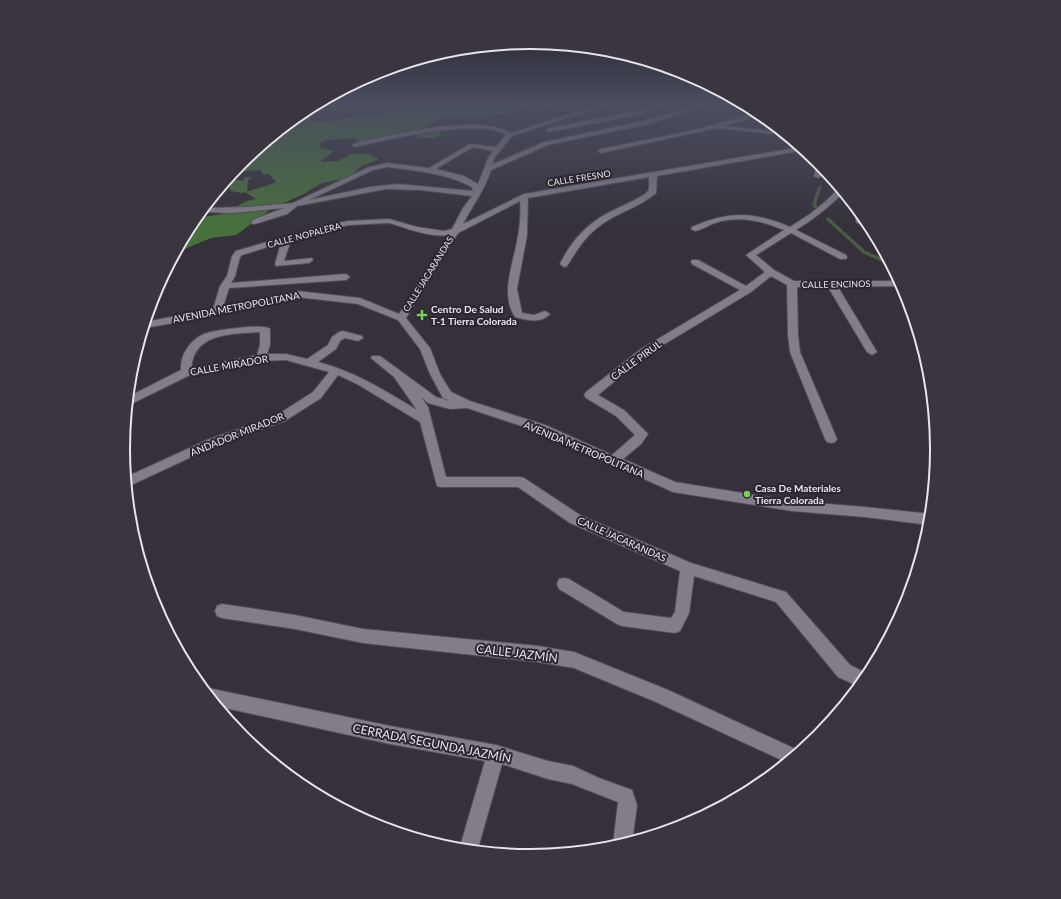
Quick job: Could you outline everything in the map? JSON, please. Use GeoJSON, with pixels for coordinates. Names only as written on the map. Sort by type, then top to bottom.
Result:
{"type":"FeatureCollection","features":[{"type":"Feature","properties":{"kind":"street"},"geometry":{"type":"LineString","coordinates":[[430,170],[472,145],[499,150]]}},
{"type":"Feature","properties":{"kind":"street","name":"CALLE JACARANDAS"},"geometry":{"type":"LineString","coordinates":[[401,318],[455,231],[467,208],[477,194],[489,168],[491,158],[503,145]]}},
{"type":"Feature","properties":{"kind":"street"},"geometry":{"type":"LineString","coordinates":[[489,168],[542,145]]}},
{"type":"Feature","properties":{"kind":"street"},"geometry":{"type":"LineString","coordinates":[[602,151],[631,145]]}},
{"type":"Feature","properties":{"kind":"street","name":"CALLE FRESNO"},"geometry":{"type":"LineString","coordinates":[[524,196],[653,175],[728,160],[797,150]]}},
{"type":"Feature","properties":{"kind":"street"},"geometry":{"type":"LineString","coordinates":[[210,210],[231,211],[297,203],[324,200],[386,187],[411,186],[477,194],[476,186],[461,178],[430,170],[388,165],[371,168],[297,203],[284,212],[255,222]]}},
{"type":"Feature","properties":{"kind":"street"},"geometry":{"type":"LineString","coordinates":[[818,176],[819,171]]}},
{"type":"Feature","properties":{"kind":"street"},"geometry":{"type":"LineString","coordinates":[[564,264],[567,256],[577,241],[596,224],[646,198],[653,192],[653,175]]}},
{"type":"Feature","properties":{"kind":"street","name":"CALLE ENCINOS"},"geometry":{"type":"LineString","coordinates":[[838,194],[829,203],[790,230],[750,253],[750,255],[771,272],[792,284],[896,284]]}},
{"type":"Feature","properties":{"kind":"street"},"geometry":{"type":"LineString","coordinates":[[524,196],[521,247],[515,267],[512,289],[513,303],[518,315],[534,318],[545,314]]}},
{"type":"Feature","properties":{"kind":"street","name":"CALLE JACARANDAS"},"geometry":{"type":"LineString","coordinates":[[455,231],[524,196]]}},
{"type":"Feature","properties":{"kind":"street"},"geometry":{"type":"LineString","coordinates":[[695,229],[716,220],[741,217],[760,218],[790,230],[844,257]]}},
{"type":"Feature","properties":{"kind":"street","name":"CALLE NOPALERA"},"geometry":{"type":"LineString","coordinates":[[217,311],[236,256],[239,253],[348,223],[389,221],[416,229],[444,233],[455,231]]}},
{"type":"Feature","properties":{"kind":"street"},"geometry":{"type":"LineString","coordinates":[[287,239],[279,264],[309,260]]}},
{"type":"Feature","properties":{"kind":"street"},"geometry":{"type":"LineString","coordinates":[[695,262],[748,290]]}},
{"type":"Feature","properties":{"kind":"street","name":"CALLE PIRUL"},"geometry":{"type":"LineString","coordinates":[[614,460],[637,442],[642,434],[620,413],[590,395],[652,346],[748,290],[771,272]]}},
{"type":"Feature","properties":{"kind":"street"},"geometry":{"type":"LineString","coordinates":[[225,286],[346,277]]}},
{"type":"Feature","properties":{"kind":"street"},"geometry":{"type":"LineString","coordinates":[[309,294],[318,279]]}},
{"type":"Feature","properties":{"kind":"street"},"geometry":{"type":"LineString","coordinates":[[792,284],[793,335],[796,352],[831,439]]}},
{"type":"Feature","properties":{"kind":"street"},"geometry":{"type":"LineString","coordinates":[[832,285],[872,352]]}},
{"type":"Feature","properties":{"kind":"street","name":"AVENIDA METROPOLITANA"},"geometry":{"type":"LineString","coordinates":[[150,324],[297,294],[309,294],[360,301],[401,318],[425,348],[435,374],[447,395],[466,404],[541,428],[673,486],[792,506],[865,512],[925,519]]}},
{"type":"Feature","properties":{"kind":"street"},"geometry":{"type":"LineString","coordinates":[[187,372],[186,364],[193,346],[207,336],[235,331],[265,329],[261,358]]}},
{"type":"Feature","properties":{"kind":"street"},"geometry":{"type":"LineString","coordinates":[[309,362],[332,347],[336,339],[343,334],[358,338]]}},
{"type":"Feature","properties":{"kind":"street","name":"CALLE MIRADOR"},"geometry":{"type":"LineString","coordinates":[[133,400],[187,372],[261,358],[286,357],[336,370],[360,381],[424,420]]}},
{"type":"Feature","properties":{"kind":"street"},"geometry":{"type":"LineString","coordinates":[[376,358],[432,400],[450,405],[466,404]]}},
{"type":"Feature","properties":{"kind":"street","name":"ANDADOR MIRADOR"},"geometry":{"type":"LineString","coordinates":[[131,480],[211,443],[281,418],[317,395],[336,370]]}},
{"type":"Feature","properties":{"kind":"street","name":"CALLE JACARANDAS"},"geometry":{"type":"LineString","coordinates":[[398,376],[422,407],[424,420],[441,482],[520,482],[575,519],[688,568],[781,596],[844,671],[859,678]]}},
{"type":"Feature","properties":{"kind":"street"},"geometry":{"type":"LineString","coordinates":[[564,584],[622,619],[675,626],[682,614],[688,568]]}},
{"type":"Feature","properties":{"kind":"street","name":"CALLE JAZMÍN"},"geometry":{"type":"LineString","coordinates":[[222,611],[295,622],[363,636],[538,654],[574,660],[662,696],[790,755]]}},
{"type":"Feature","properties":{"kind":"street","name":"CERRADA SEGUNDA JAZMÍN"},"geometry":{"type":"LineString","coordinates":[[217,698],[390,735],[496,754],[573,776],[626,796],[628,805],[623,839]]}},
{"type":"Feature","properties":{"kind":"street"},"geometry":{"type":"LineString","coordinates":[[470,845],[496,754]]}},
{"type":"Feature","properties":{"kind":"green space"},"geometry":{"type":"Polygon","coordinates":[[[270,145],[319,145],[320,148],[334,151],[320,162],[338,161],[352,154],[369,154],[379,159],[362,166],[347,178],[322,183],[302,195],[274,207],[236,235],[211,238],[184,249],[205,217],[222,214],[247,201],[256,199],[245,192],[242,193],[231,191],[228,187],[232,182],[237,180],[243,181],[243,178],[252,177],[248,180],[247,192],[276,182],[269,174],[264,175],[260,170],[242,172],[270,145]]]}},
{"type":"Feature","properties":{"kind":"waterway"},"geometry":{"type":"LineString","coordinates":[[817,196],[820,187]]}},
{"type":"Feature","properties":{"kind":"waterway"},"geometry":{"type":"LineString","coordinates":[[817,195],[814,205],[818,209]]}},
{"type":"Feature","properties":{"kind":"waterway"},"geometry":{"type":"LineString","coordinates":[[828,219],[864,252],[884,261]]}},
{"type":"Feature","properties":{"kind":"place","name":"Centro De Salud T-1 Tierra Colorada"},"geometry":{"type":"Point","coordinates":[422,315]}},
{"type":"Feature","properties":{"kind":"place","name":"Casa De Materiales Tierra Colorada"},"geometry":{"type":"Point","coordinates":[747,494]}}]}
